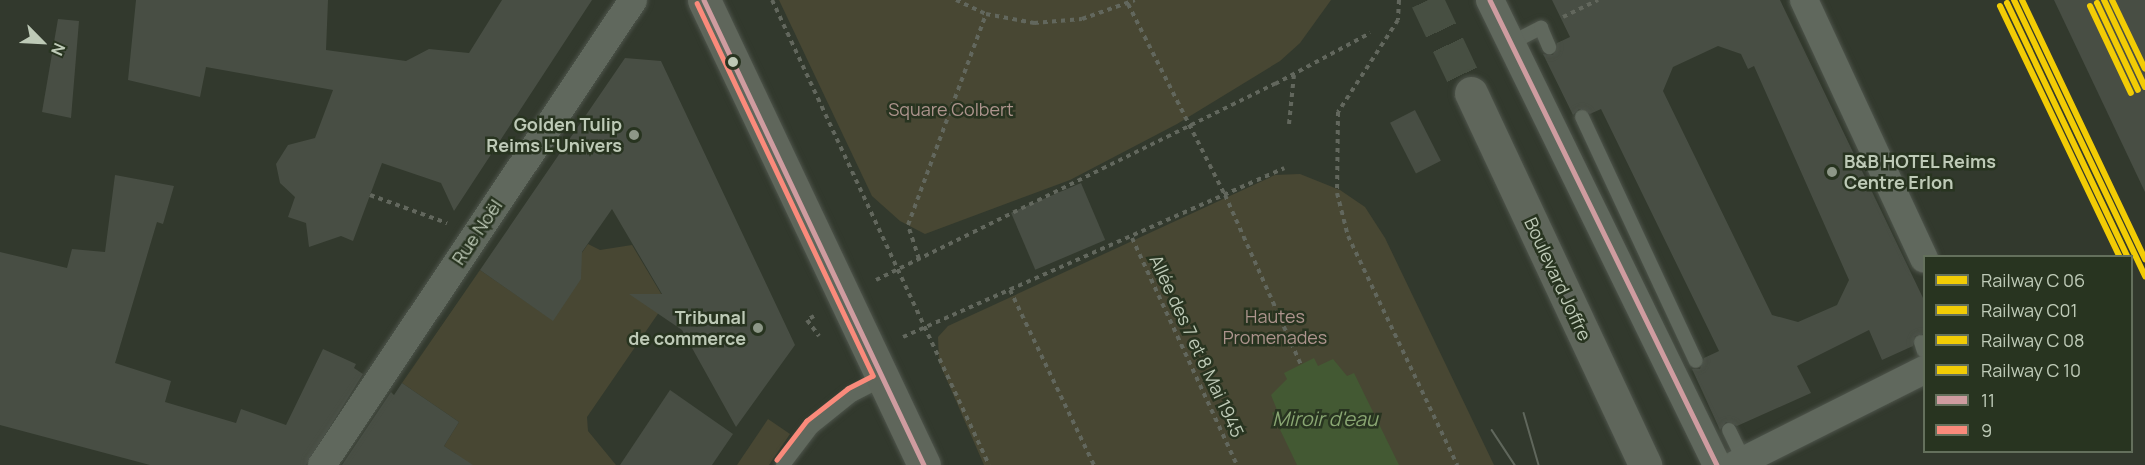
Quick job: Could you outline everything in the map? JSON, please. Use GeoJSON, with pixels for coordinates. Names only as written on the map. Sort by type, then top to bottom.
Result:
{"type":"FeatureCollection","features":[{"type":"Feature","properties":{"kind":"main road"},"geometry":{"type":"LineString","coordinates":[[704,0],[924,465]]}},
{"type":"Feature","properties":{"kind":"main road","name":"Boulevard Joffre"},"geometry":{"type":"LineString","coordinates":[[1471,93],[1645,465]]}},
{"type":"Feature","properties":{"kind":"street","name":"Rue Noël"},"geometry":{"type":"LineString","coordinates":[[322,465],[633,0]]}},
{"type":"Feature","properties":{"kind":"street"},"geometry":{"type":"LineString","coordinates":[[1490,0],[1732,464],[1923,370]]}},
{"type":"Feature","properties":{"kind":"street"},"geometry":{"type":"LineString","coordinates":[[1804,0],[1923,256]]}},
{"type":"Feature","properties":{"kind":"lane"},"geometry":{"type":"LineString","coordinates":[[1511,43],[1541,28],[1549,47]]}},
{"type":"Feature","properties":{"kind":"lane"},"geometry":{"type":"LineString","coordinates":[[1582,117],[1696,361]]}},
{"type":"Feature","properties":{"kind":"lane"},"geometry":{"type":"LineString","coordinates":[[783,465],[812,427],[852,395],[884,379]]}},
{"type":"Feature","properties":{"kind":"lane"},"geometry":{"type":"LineString","coordinates":[[1729,430],[1732,464]]}},
{"type":"Feature","properties":{"kind":"path"},"geometry":{"type":"LineString","coordinates":[[772,0],[989,465]]}},
{"type":"Feature","properties":{"kind":"path"},"geometry":{"type":"LineString","coordinates":[[956,0],[986,14],[1034,23],[1083,20],[1135,0]]}},
{"type":"Feature","properties":{"kind":"path"},"geometry":{"type":"LineString","coordinates":[[1399,0],[1398,20],[1338,112],[1337,193],[1348,236],[1456,465]]}},
{"type":"Feature","properties":{"kind":"path"},"geometry":{"type":"LineString","coordinates":[[1541,28],[1598,0]]}},
{"type":"Feature","properties":{"kind":"path"},"geometry":{"type":"LineString","coordinates":[[1128,4],[1225,195],[1300,364]]}},
{"type":"Feature","properties":{"kind":"path"},"geometry":{"type":"LineString","coordinates":[[918,259],[908,225],[986,14]]}},
{"type":"Feature","properties":{"kind":"path"},"geometry":{"type":"LineString","coordinates":[[865,285],[1294,75],[1370,33]]}},
{"type":"Feature","properties":{"kind":"path"},"geometry":{"type":"LineString","coordinates":[[1289,124],[1294,75]]}},
{"type":"Feature","properties":{"kind":"path"},"geometry":{"type":"LineString","coordinates":[[903,338],[1132,238],[1284,168]]}},
{"type":"Feature","properties":{"kind":"path"},"geometry":{"type":"LineString","coordinates":[[370,195],[446,222],[473,238]]}},
{"type":"Feature","properties":{"kind":"path","name":"Allée des 7 et 8 Mai 1945"},"geometry":{"type":"LineString","coordinates":[[1132,238],[1237,465]]}},
{"type":"Feature","properties":{"kind":"path"},"geometry":{"type":"LineString","coordinates":[[1010,290],[1094,465]]}},
{"type":"Feature","properties":{"kind":"green space","name":"Square Colbert"},"geometry":{"type":"Polygon","coordinates":[[[779,0],[1331,0],[1300,43],[1280,61],[1177,124],[1070,180],[925,234],[900,221],[872,196],[779,0]]]}},
{"type":"Feature","properties":{"kind":"green space","name":"Hautes Promenades"},"geometry":{"type":"Polygon","coordinates":[[[1300,174],[1340,190],[1365,207],[1385,238],[1494,465],[984,465],[939,362],[938,337],[948,326],[1275,175],[1300,174]]]}},
{"type":"Feature","properties":{"kind":"green space"},"geometry":{"type":"Polygon","coordinates":[[[588,244],[600,250],[632,245],[666,302],[587,417],[588,431],[616,465],[458,465],[456,454],[444,446],[459,422],[402,383],[480,270],[541,312],[588,244]]]}},
{"type":"Feature","properties":{"kind":"green space"},"geometry":{"type":"Polygon","coordinates":[[[768,419],[790,434],[769,465],[737,465],[768,419]]]}},
{"type":"Feature","properties":{"kind":"water","name":"Miroir d'eau"},"geometry":{"type":"Polygon","coordinates":[[[1314,358],[1318,366],[1333,359],[1347,376],[1354,373],[1399,465],[1297,465],[1272,413],[1277,410],[1271,395],[1287,379],[1284,373],[1314,358]]]}},
{"type":"Feature","properties":{"kind":"building"},"geometry":{"type":"Polygon","coordinates":[[[136,0],[328,0],[326,50],[406,61],[429,49],[469,53],[502,0],[592,0],[454,211],[441,183],[382,163],[353,241],[341,236],[309,247],[306,223],[288,217],[295,197],[280,183],[276,164],[288,145],[315,138],[333,90],[206,67],[200,97],[128,80],[136,0]]]}},
{"type":"Feature","properties":{"kind":"building"},"geometry":{"type":"Polygon","coordinates":[[[1552,0],[1780,0],[1923,298],[1923,334],[1915,336],[1913,346],[1882,360],[1869,330],[1797,366],[1811,393],[1737,426],[1726,422],[1720,430],[1692,369],[1700,369],[1704,358],[1719,351],[1601,109],[1590,114],[1579,109],[1573,115],[1543,54],[1553,55],[1557,43],[1570,37],[1552,0]],[[1718,46],[1673,67],[1663,91],[1772,315],[1798,322],[1837,305],[1849,280],[1754,66],[1748,69],[1741,54],[1718,46]]]}},
{"type":"Feature","properties":{"kind":"building"},"geometry":{"type":"Polygon","coordinates":[[[2054,0],[2145,0],[2145,192],[2054,0]]]}},
{"type":"Feature","properties":{"kind":"building"},"geometry":{"type":"Polygon","coordinates":[[[58,19],[79,21],[71,118],[42,112],[58,19]]]}},
{"type":"Feature","properties":{"kind":"building"},"geometry":{"type":"Polygon","coordinates":[[[625,58],[661,61],[795,345],[736,427],[682,330],[629,294],[662,294],[612,209],[582,252],[581,279],[553,321],[480,270],[625,58]]]}},
{"type":"Feature","properties":{"kind":"building"},"geometry":{"type":"Polygon","coordinates":[[[1415,110],[1441,161],[1416,173],[1390,123],[1415,110]]]}},
{"type":"Feature","properties":{"kind":"building"},"geometry":{"type":"Polygon","coordinates":[[[115,175],[174,186],[163,224],[157,222],[115,363],[171,381],[165,402],[236,423],[241,409],[286,425],[323,349],[356,364],[354,368],[363,374],[306,465],[150,465],[0,425],[0,252],[67,268],[72,249],[105,252],[115,175]]]}},
{"type":"Feature","properties":{"kind":"building"},"geometry":{"type":"Polygon","coordinates":[[[1081,183],[1105,240],[1035,270],[1011,213],[1081,183]]]}},
{"type":"Feature","properties":{"kind":"building"},"geometry":{"type":"Polygon","coordinates":[[[402,383],[459,422],[444,446],[473,465],[342,465],[391,392],[394,395],[402,383]]]}},
{"type":"Feature","properties":{"kind":"building"},"geometry":{"type":"Polygon","coordinates":[[[670,390],[733,434],[712,465],[620,465],[670,390]]]}},
{"type":"Feature","properties":{"kind":"tunnel"},"geometry":{"type":"LineString","coordinates":[[1427,0],[1471,93]]}},
{"type":"Feature","properties":{"kind":"tram line"},"geometry":{"type":"LineString","coordinates":[[1524,413],[1539,465]]}},
{"type":"Feature","properties":{"kind":"tram line"},"geometry":{"type":"LineString","coordinates":[[1492,430],[1515,465]]}},
{"type":"Feature","properties":{"kind":"transit line","name":"11"},"geometry":{"type":"LineString","coordinates":[[704,0],[924,465]]}},
{"type":"Feature","properties":{"kind":"transit line","name":"11"},"geometry":{"type":"LineString","coordinates":[[1490,0],[1717,465]]}},
{"type":"Feature","properties":{"kind":"transit line"},"geometry":{"type":"LineString","coordinates":[[2014,0],[2145,276]]}},
{"type":"Feature","properties":{"kind":"transit line"},"geometry":{"type":"LineString","coordinates":[[2022,0],[2145,259]]}},
{"type":"Feature","properties":{"kind":"transit line"},"geometry":{"type":"LineString","coordinates":[[2104,0],[2145,87]]}},
{"type":"Feature","properties":{"kind":"transit line"},"geometry":{"type":"LineString","coordinates":[[2112,0],[2145,69]]}},
{"type":"Feature","properties":{"kind":"transit line","name":"9"},"geometry":{"type":"LineString","coordinates":[[697,3],[873,376],[848,389],[807,421],[777,460]]}},
{"type":"Feature","properties":{"kind":"transit line"},"geometry":{"type":"LineString","coordinates":[[2000,6],[2119,255]]}},
{"type":"Feature","properties":{"kind":"transit line"},"geometry":{"type":"LineString","coordinates":[[2090,6],[2131,93]]}},
{"type":"Feature","properties":{"kind":"rail line","name":"C01"},"geometry":{"type":"LineString","coordinates":[[2007,3],[2127,255]]}},
{"type":"Feature","properties":{"kind":"rail line","name":"C01"},"geometry":{"type":"LineString","coordinates":[[2097,3],[2138,90]]}},
{"type":"Feature","properties":{"kind":"place","name":"Golden Tulip Reims L'Univers"},"geometry":{"type":"Point","coordinates":[634,135]}},
{"type":"Feature","properties":{"kind":"place","name":"B&B HOTEL Reims Centre Erlon"},"geometry":{"type":"Point","coordinates":[1832,172]}},
{"type":"Feature","properties":{"kind":"place","name":"Tribunal de commerce"},"geometry":{"type":"Point","coordinates":[758,328]}}]}
